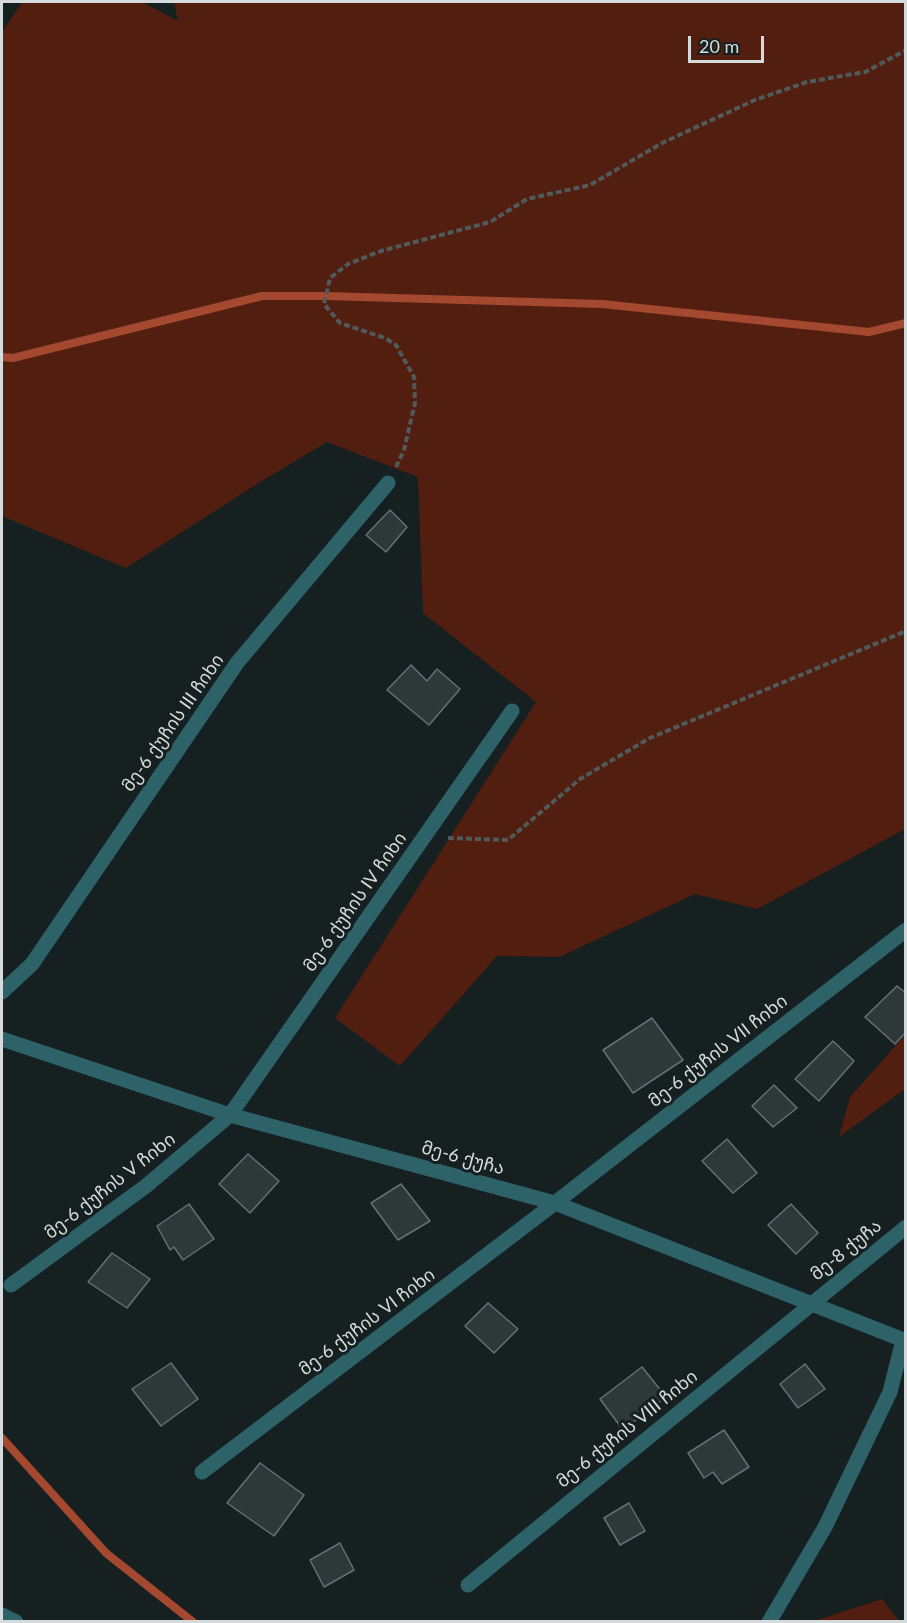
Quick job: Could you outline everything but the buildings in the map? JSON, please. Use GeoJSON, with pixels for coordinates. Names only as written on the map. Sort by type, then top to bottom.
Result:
{"type":"FeatureCollection","features":[{"type":"Feature","properties":{"kind":"street","name":"მე-6 ქუჩის III ჩიხი"},"geometry":{"type":"LineString","coordinates":[[2,992],[32,964],[237,663],[388,483]]}},
{"type":"Feature","properties":{"kind":"street","name":"მე-6 ქუჩის IV ჩიხი"},"geometry":{"type":"LineString","coordinates":[[230,1115],[512,711]]}},
{"type":"Feature","properties":{"kind":"street","name":"მე-6 ქუჩის VII ჩიხი"},"geometry":{"type":"LineString","coordinates":[[555,1203],[906,930]]}},
{"type":"Feature","properties":{"kind":"street","name":"მე-6 ქუჩა"},"geometry":{"type":"LineString","coordinates":[[2,1039],[230,1115],[555,1203],[904,1340]]}},
{"type":"Feature","properties":{"kind":"street","name":"მე-6 ქუჩის V ჩიხი"},"geometry":{"type":"LineString","coordinates":[[11,1285],[146,1186],[230,1115]]}},
{"type":"Feature","properties":{"kind":"street","name":"მე-6 ქუჩის VI ჩიხი"},"geometry":{"type":"LineString","coordinates":[[202,1472],[555,1203]]}},
{"type":"Feature","properties":{"kind":"street","name":"მე-8 ქუჩა"},"geometry":{"type":"LineString","coordinates":[[811,1304],[906,1227]]}},
{"type":"Feature","properties":{"kind":"street","name":"მე-6 ქუჩის VIII ჩიხი"},"geometry":{"type":"LineString","coordinates":[[468,1585],[811,1304]]}},
{"type":"Feature","properties":{"kind":"street"},"geometry":{"type":"LineString","coordinates":[[769,1622],[825,1527],[890,1392],[904,1340]]}},
{"type":"Feature","properties":{"kind":"street"},"geometry":{"type":"LineString","coordinates":[[2,1615],[16,1622]]}},
{"type":"Feature","properties":{"kind":"path"},"geometry":{"type":"LineString","coordinates":[[388,483],[404,450],[415,403],[414,377],[396,345],[385,338],[340,323],[324,304],[330,278],[348,264],[381,251],[490,222],[527,199],[590,185],[664,142],[755,100],[807,82],[865,72],[906,50]]}},
{"type":"Feature","properties":{"kind":"path"},"geometry":{"type":"LineString","coordinates":[[424,838],[508,840],[580,780],[650,738],[906,631]]}},
{"type":"Feature","properties":{"kind":"shaded area"},"geometry":{"type":"Polygon","coordinates":[[[22,2],[142,2],[178,21],[174,2],[905,2],[905,829],[757,909],[695,894],[559,957],[497,956],[400,1066],[335,1018],[536,702],[423,613],[418,477],[327,442],[126,568],[2,516],[2,32],[22,2]]]}},
{"type":"Feature","properties":{"kind":"shaded area"},"geometry":{"type":"Polygon","coordinates":[[[905,1035],[905,1089],[839,1137],[850,1097],[905,1035]]]}},
{"type":"Feature","properties":{"kind":"shaded area"},"geometry":{"type":"Polygon","coordinates":[[[882,1599],[899,1621],[814,1621],[882,1599]]]}},
{"type":"Feature","properties":{"kind":"waterway"},"geometry":{"type":"LineString","coordinates":[[2,357],[13,358],[262,296],[602,304],[869,332],[906,323]]}},
{"type":"Feature","properties":{"kind":"waterway"},"geometry":{"type":"LineString","coordinates":[[2,1438],[106,1553],[193,1622]]}}]}
